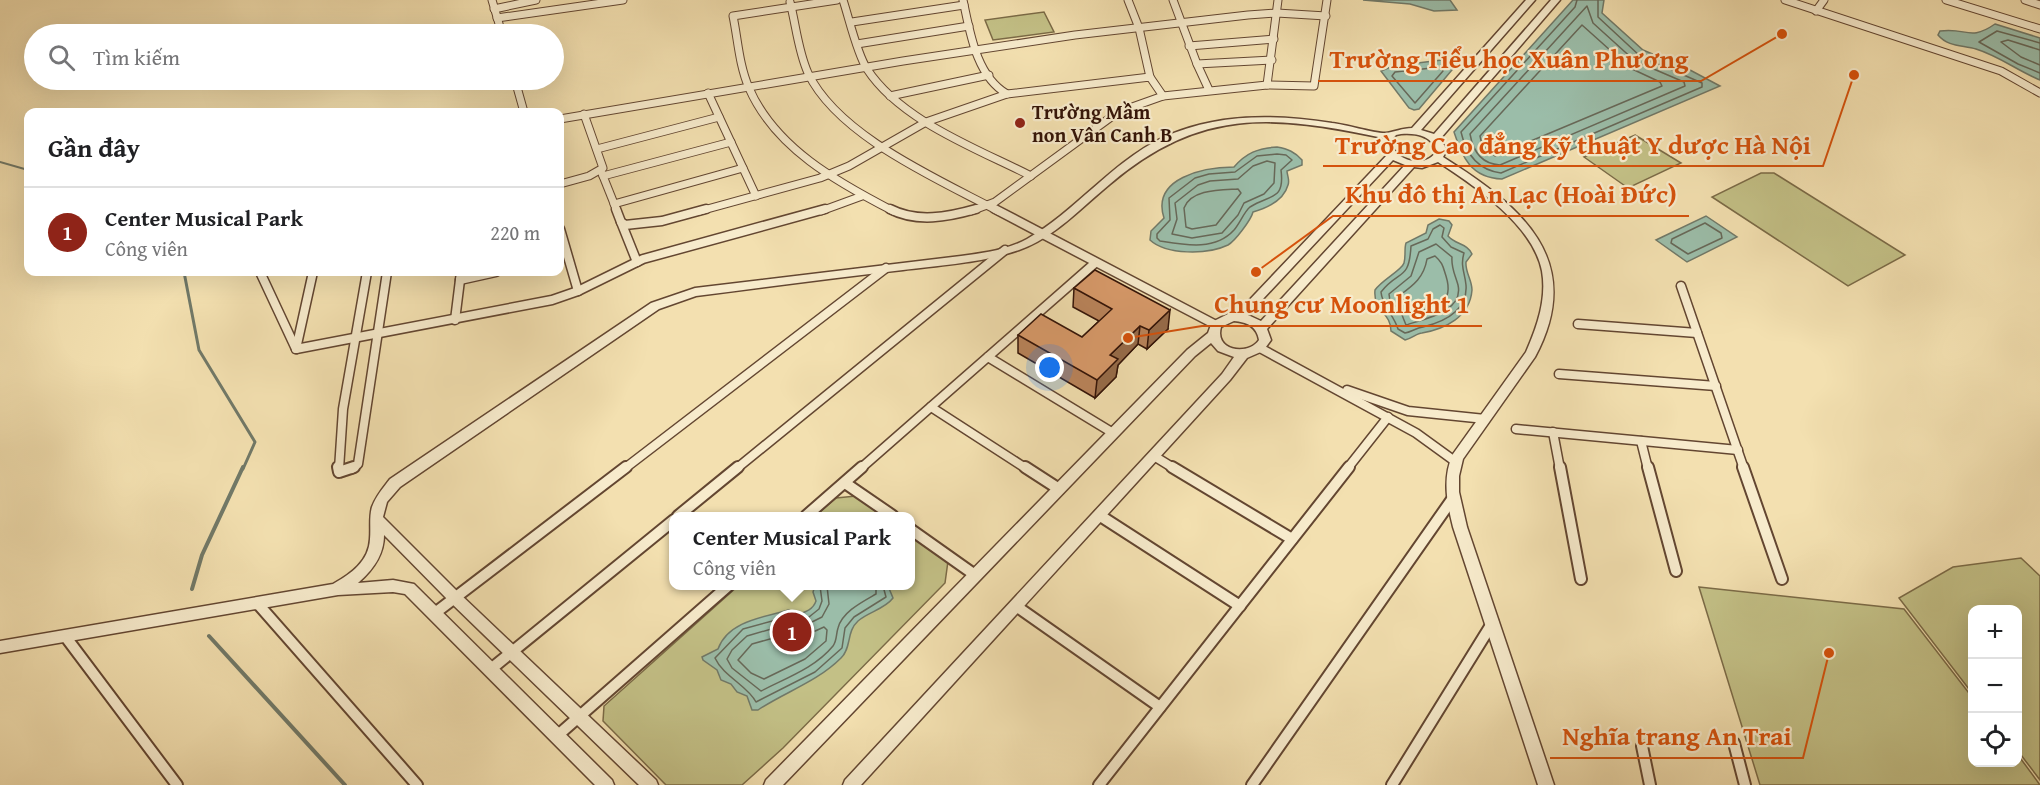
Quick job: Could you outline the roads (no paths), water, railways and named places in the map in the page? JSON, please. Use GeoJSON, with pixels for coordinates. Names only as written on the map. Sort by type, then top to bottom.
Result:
{"type":"FeatureCollection","features":[{"type":"Feature","properties":{"kind":"street"},"geometry":{"type":"LineString","coordinates":[[492,0],[499,24]]}},
{"type":"Feature","properties":{"kind":"street"},"geometry":{"type":"LineString","coordinates":[[495,9],[536,0]]}},
{"type":"Feature","properties":{"kind":"street"},"geometry":{"type":"LineString","coordinates":[[497,18],[623,0]]}},
{"type":"Feature","properties":{"kind":"street"},"geometry":{"type":"LineString","coordinates":[[837,0],[790,3],[733,16],[749,87],[777,130],[805,157],[862,196],[895,212],[913,217],[955,213],[988,205],[1006,195],[1115,113],[1163,96],[1267,85],[1314,86],[1327,0]]}},
{"type":"Feature","properties":{"kind":"street"},"geometry":{"type":"LineString","coordinates":[[843,0],[866,68],[890,96],[926,122],[1031,176]]}},
{"type":"Feature","properties":{"kind":"street"},"geometry":{"type":"LineString","coordinates":[[1128,0],[1139,28],[1150,77],[1163,96]]}},
{"type":"Feature","properties":{"kind":"street"},"geometry":{"type":"LineString","coordinates":[[1173,0],[1189,46],[1209,90]]}},
{"type":"Feature","properties":{"kind":"street"},"geometry":{"type":"LineString","coordinates":[[1267,85],[1278,0]]}},
{"type":"Feature","properties":{"kind":"street"},"geometry":{"type":"LineString","coordinates":[[1415,131],[1531,0]]}},
{"type":"Feature","properties":{"kind":"street"},"geometry":{"type":"LineString","coordinates":[[1435,139],[1556,0]]}},
{"type":"Feature","properties":{"kind":"street"},"geometry":{"type":"LineString","coordinates":[[1785,0],[2001,71],[2040,93]]}},
{"type":"Feature","properties":{"kind":"street"},"geometry":{"type":"LineString","coordinates":[[1816,11],[1824,0]]}},
{"type":"Feature","properties":{"kind":"street"},"geometry":{"type":"LineString","coordinates":[[1946,0],[1971,4],[2040,29]]}},
{"type":"Feature","properties":{"kind":"street"},"geometry":{"type":"LineString","coordinates":[[2025,0],[2040,5]]}},
{"type":"Feature","properties":{"kind":"street"},"geometry":{"type":"LineString","coordinates":[[790,3],[810,77],[841,112],[881,146],[903,161],[1042,233],[1214,330]]}},
{"type":"Feature","properties":{"kind":"street"},"geometry":{"type":"LineString","coordinates":[[852,22],[963,3],[975,50],[996,89],[1007,94]]}},
{"type":"Feature","properties":{"kind":"street"},"geometry":{"type":"LineString","coordinates":[[564,117],[975,50],[1180,22],[1276,13],[1326,16]]}},
{"type":"Feature","properties":{"kind":"street"},"geometry":{"type":"LineString","coordinates":[[857,44],[969,26]]}},
{"type":"Feature","properties":{"kind":"street"},"geometry":{"type":"LineString","coordinates":[[1189,46],[1274,39]]}},
{"type":"Feature","properties":{"kind":"street"},"geometry":{"type":"LineString","coordinates":[[1197,64],[1272,60]]}},
{"type":"Feature","properties":{"kind":"street"},"geometry":{"type":"LineString","coordinates":[[890,96],[988,75]]}},
{"type":"Feature","properties":{"kind":"street"},"geometry":{"type":"LineString","coordinates":[[621,222],[625,225],[634,225],[662,220],[756,196],[829,174],[849,166],[926,122],[1007,94],[1150,77]]}},
{"type":"Feature","properties":{"kind":"street"},"geometry":{"type":"LineString","coordinates":[[518,90],[523,108]]}},
{"type":"Feature","properties":{"kind":"street"},"geometry":{"type":"LineString","coordinates":[[708,93],[756,196]]}},
{"type":"Feature","properties":{"kind":"street"},"geometry":{"type":"LineString","coordinates":[[584,114],[603,165],[602,174],[637,262]]}},
{"type":"Feature","properties":{"kind":"street"},"geometry":{"type":"LineString","coordinates":[[597,149],[719,117]]}},
{"type":"Feature","properties":{"kind":"street"},"geometry":{"type":"LineString","coordinates":[[336,590],[351,582],[374,554],[377,543],[376,518],[381,500],[395,483],[655,306],[695,292],[886,268],[1017,247],[1042,233],[1135,158],[1168,140],[1197,129],[1233,122],[1282,118],[1334,124],[1388,136],[1401,130],[1415,131],[1435,139],[1442,150],[1438,158],[1430,163],[1411,164],[1392,155],[1385,146],[1388,136]]}},
{"type":"Feature","properties":{"kind":"street"},"geometry":{"type":"LineString","coordinates":[[564,183],[731,142]]}},
{"type":"Feature","properties":{"kind":"street"},"geometry":{"type":"LineString","coordinates":[[1240,317],[1392,155]]}},
{"type":"Feature","properties":{"kind":"street"},"geometry":{"type":"LineString","coordinates":[[1438,158],[1474,181],[1508,210],[1543,255],[1547,266],[1548,296],[1539,338],[1531,354],[1456,462],[1452,475],[1453,498],[1546,785]]}},
{"type":"Feature","properties":{"kind":"street"},"geometry":{"type":"LineString","coordinates":[[1262,328],[1411,164]]}},
{"type":"Feature","properties":{"kind":"street"},"geometry":{"type":"LineString","coordinates":[[614,204],[743,168]]}},
{"type":"Feature","properties":{"kind":"street"},"geometry":{"type":"LineString","coordinates":[[296,349],[530,305],[578,291],[637,262],[817,212],[862,196]]}},
{"type":"Feature","properties":{"kind":"street"},"geometry":{"type":"LineString","coordinates":[[683,512],[1005,250]]}},
{"type":"Feature","properties":{"kind":"street"},"geometry":{"type":"LineString","coordinates":[[564,259],[578,291]]}},
{"type":"Feature","properties":{"kind":"street"},"geometry":{"type":"LineString","coordinates":[[812,512],[1095,263]]}},
{"type":"Feature","properties":{"kind":"street"},"geometry":{"type":"LineString","coordinates":[[435,613],[886,268]]}},
{"type":"Feature","properties":{"kind":"street"},"geometry":{"type":"LineString","coordinates":[[262,276],[296,349]]}},
{"type":"Feature","properties":{"kind":"street"},"geometry":{"type":"LineString","coordinates":[[296,349],[312,276]]}},
{"type":"Feature","properties":{"kind":"street"},"geometry":{"type":"LineString","coordinates":[[366,276],[340,439],[337,469],[339,472],[350,470],[358,464],[386,276]]}},
{"type":"Feature","properties":{"kind":"street"},"geometry":{"type":"LineString","coordinates":[[455,320],[460,276]]}},
{"type":"Feature","properties":{"kind":"street"},"geometry":{"type":"LineString","coordinates":[[1681,286],[1782,579]]}},
{"type":"Feature","properties":{"kind":"street"},"geometry":{"type":"LineString","coordinates":[[772,785],[1224,319],[1240,317],[1249,319],[1262,328],[1265,340],[1260,348],[1243,354],[1227,351],[1215,341],[1214,330]]}},
{"type":"Feature","properties":{"kind":"street"},"geometry":{"type":"LineString","coordinates":[[1578,324],[1697,333]]}},
{"type":"Feature","properties":{"kind":"street"},"geometry":{"type":"LineString","coordinates":[[1260,348],[1422,436],[1456,462]]}},
{"type":"Feature","properties":{"kind":"street"},"geometry":{"type":"LineString","coordinates":[[851,785],[1226,377],[1243,354]]}},
{"type":"Feature","properties":{"kind":"street"},"geometry":{"type":"LineString","coordinates":[[988,357],[1113,433]]}},
{"type":"Feature","properties":{"kind":"street"},"geometry":{"type":"LineString","coordinates":[[1559,374],[1716,386]]}},
{"type":"Feature","properties":{"kind":"street"},"geometry":{"type":"LineString","coordinates":[[1328,383],[1408,411],[1485,420]]}},
{"type":"Feature","properties":{"kind":"street"},"geometry":{"type":"LineString","coordinates":[[931,407],[1059,489]]}},
{"type":"Feature","properties":{"kind":"street"},"geometry":{"type":"LineString","coordinates":[[1099,785],[1388,417]]}},
{"type":"Feature","properties":{"kind":"street"},"geometry":{"type":"LineString","coordinates":[[1516,429],[1738,450]]}},
{"type":"Feature","properties":{"kind":"street"},"geometry":{"type":"LineString","coordinates":[[1553,432],[1581,579]]}},
{"type":"Feature","properties":{"kind":"street"},"geometry":{"type":"LineString","coordinates":[[1641,441],[1676,571]]}},
{"type":"Feature","properties":{"kind":"street"},"geometry":{"type":"LineString","coordinates":[[1154,456],[1292,539]]}},
{"type":"Feature","properties":{"kind":"street"},"geometry":{"type":"LineString","coordinates":[[845,483],[886,512]]}},
{"type":"Feature","properties":{"kind":"street"},"geometry":{"type":"LineString","coordinates":[[1251,785],[1453,498]]}},
{"type":"Feature","properties":{"kind":"street"},"geometry":{"type":"LineString","coordinates":[[1099,515],[1240,606]]}},
{"type":"Feature","properties":{"kind":"street"},"geometry":{"type":"LineString","coordinates":[[376,518],[455,598],[650,785]]}},
{"type":"Feature","properties":{"kind":"street"},"geometry":{"type":"LineString","coordinates":[[491,669],[669,524]]}},
{"type":"Feature","properties":{"kind":"street"},"geometry":{"type":"LineString","coordinates":[[915,533],[975,575]]}},
{"type":"Feature","properties":{"kind":"street"},"geometry":{"type":"LineString","coordinates":[[0,647],[336,590],[402,586],[409,588],[435,613],[606,785]]}},
{"type":"Feature","properties":{"kind":"street"},"geometry":{"type":"LineString","coordinates":[[557,736],[722,590]]}},
{"type":"Feature","properties":{"kind":"street"},"geometry":{"type":"LineString","coordinates":[[258,604],[417,785]]}},
{"type":"Feature","properties":{"kind":"street"},"geometry":{"type":"LineString","coordinates":[[1016,606],[1160,707]]}},
{"type":"Feature","properties":{"kind":"street"},"geometry":{"type":"LineString","coordinates":[[1392,785],[1493,622]]}},
{"type":"Feature","properties":{"kind":"street"},"geometry":{"type":"LineString","coordinates":[[65,636],[177,785]]}},
{"type":"Feature","properties":{"kind":"street"},"geometry":{"type":"LineString","coordinates":[[1734,743],[1745,785]]}},
{"type":"Feature","properties":{"kind":"street"},"geometry":{"type":"LineString","coordinates":[[1642,746],[1650,785]]}},
{"type":"Feature","properties":{"kind":"water"},"geometry":{"type":"Polygon","coordinates":[[[1363,0],[1450,0],[1457,10],[1434,11],[1410,4],[1363,0]]]}},
{"type":"Feature","properties":{"kind":"water"},"geometry":{"type":"Polygon","coordinates":[[[1573,0],[1604,0],[1602,13],[1643,50],[1720,86],[1502,179],[1483,175],[1469,164],[1454,132],[1573,0]]]}},
{"type":"Feature","properties":{"kind":"water"},"geometry":{"type":"Polygon","coordinates":[[[1995,24],[2040,38],[2040,80],[1976,49],[1951,44],[1938,35],[1940,31],[1949,30],[1979,32],[1995,24]]]}},
{"type":"Feature","properties":{"kind":"water"},"geometry":{"type":"Polygon","coordinates":[[[1457,60],[1457,64],[1419,109],[1414,110],[1409,108],[1381,71],[1393,66],[1457,60]]]}},
{"type":"Feature","properties":{"kind":"water"},"geometry":{"type":"Polygon","coordinates":[[[1277,147],[1297,155],[1302,160],[1302,165],[1287,171],[1289,183],[1283,195],[1269,206],[1253,212],[1242,230],[1228,245],[1209,251],[1187,252],[1166,249],[1150,240],[1151,231],[1164,218],[1162,204],[1165,193],[1173,184],[1209,169],[1234,167],[1253,152],[1277,147]]]}},
{"type":"Feature","properties":{"kind":"water"},"geometry":{"type":"Polygon","coordinates":[[[1706,216],[1737,237],[1687,262],[1656,240],[1706,216]]]}},
{"type":"Feature","properties":{"kind":"water"},"geometry":{"type":"Polygon","coordinates":[[[1439,219],[1449,221],[1452,225],[1448,236],[1470,250],[1472,254],[1466,262],[1472,286],[1470,299],[1467,308],[1455,320],[1405,340],[1391,331],[1388,320],[1377,303],[1375,290],[1402,266],[1405,260],[1406,243],[1426,233],[1428,225],[1439,219]]]}},
{"type":"Feature","properties":{"kind":"water"},"geometry":{"type":"Polygon","coordinates":[[[814,590],[890,590],[893,598],[854,625],[844,654],[822,674],[758,710],[752,710],[747,696],[737,692],[731,684],[721,680],[717,670],[702,657],[718,649],[723,640],[738,626],[789,610],[796,615],[808,610],[816,601],[814,590]]]}},
{"type":"Feature","properties":{"kind":"waterway"},"geometry":{"type":"LineString","coordinates":[[0,162],[24,169]]}},
{"type":"Feature","properties":{"kind":"waterway"},"geometry":{"type":"LineString","coordinates":[[185,276],[199,350],[255,442],[243,469]]}},
{"type":"Feature","properties":{"kind":"waterway"},"geometry":{"type":"LineString","coordinates":[[192,589],[202,555],[243,467]]}},
{"type":"Feature","properties":{"kind":"waterway"},"geometry":{"type":"LineString","coordinates":[[209,636],[345,785]]}},
{"type":"Feature","properties":{"kind":"place","name":"Trường Tiểu học Xuân Phương"},"geometry":{"type":"Point","coordinates":[1782,34]}},
{"type":"Feature","properties":{"kind":"place","name":"Trường Cao đẳng Kỹ thuật Y dược Hà Nội"},"geometry":{"type":"Point","coordinates":[1854,75]}},
{"type":"Feature","properties":{"kind":"place","name":"Trường Mầm non Vân Canh B"},"geometry":{"type":"Point","coordinates":[1020,123]}},
{"type":"Feature","properties":{"kind":"place","name":"Khu đô thị An Lạc (Hoài Đức)"},"geometry":{"type":"Point","coordinates":[1256,272]}},
{"type":"Feature","properties":{"kind":"place","name":"Chung cư Moonlight 1"},"geometry":{"type":"Point","coordinates":[1128,338]}},
{"type":"Feature","properties":{"kind":"place","name":"Center Musical Park"},"geometry":{"type":"Point","coordinates":[792,632]}},
{"type":"Feature","properties":{"kind":"place","name":"Nghĩa trang An Trai"},"geometry":{"type":"Point","coordinates":[1829,653]}}]}
